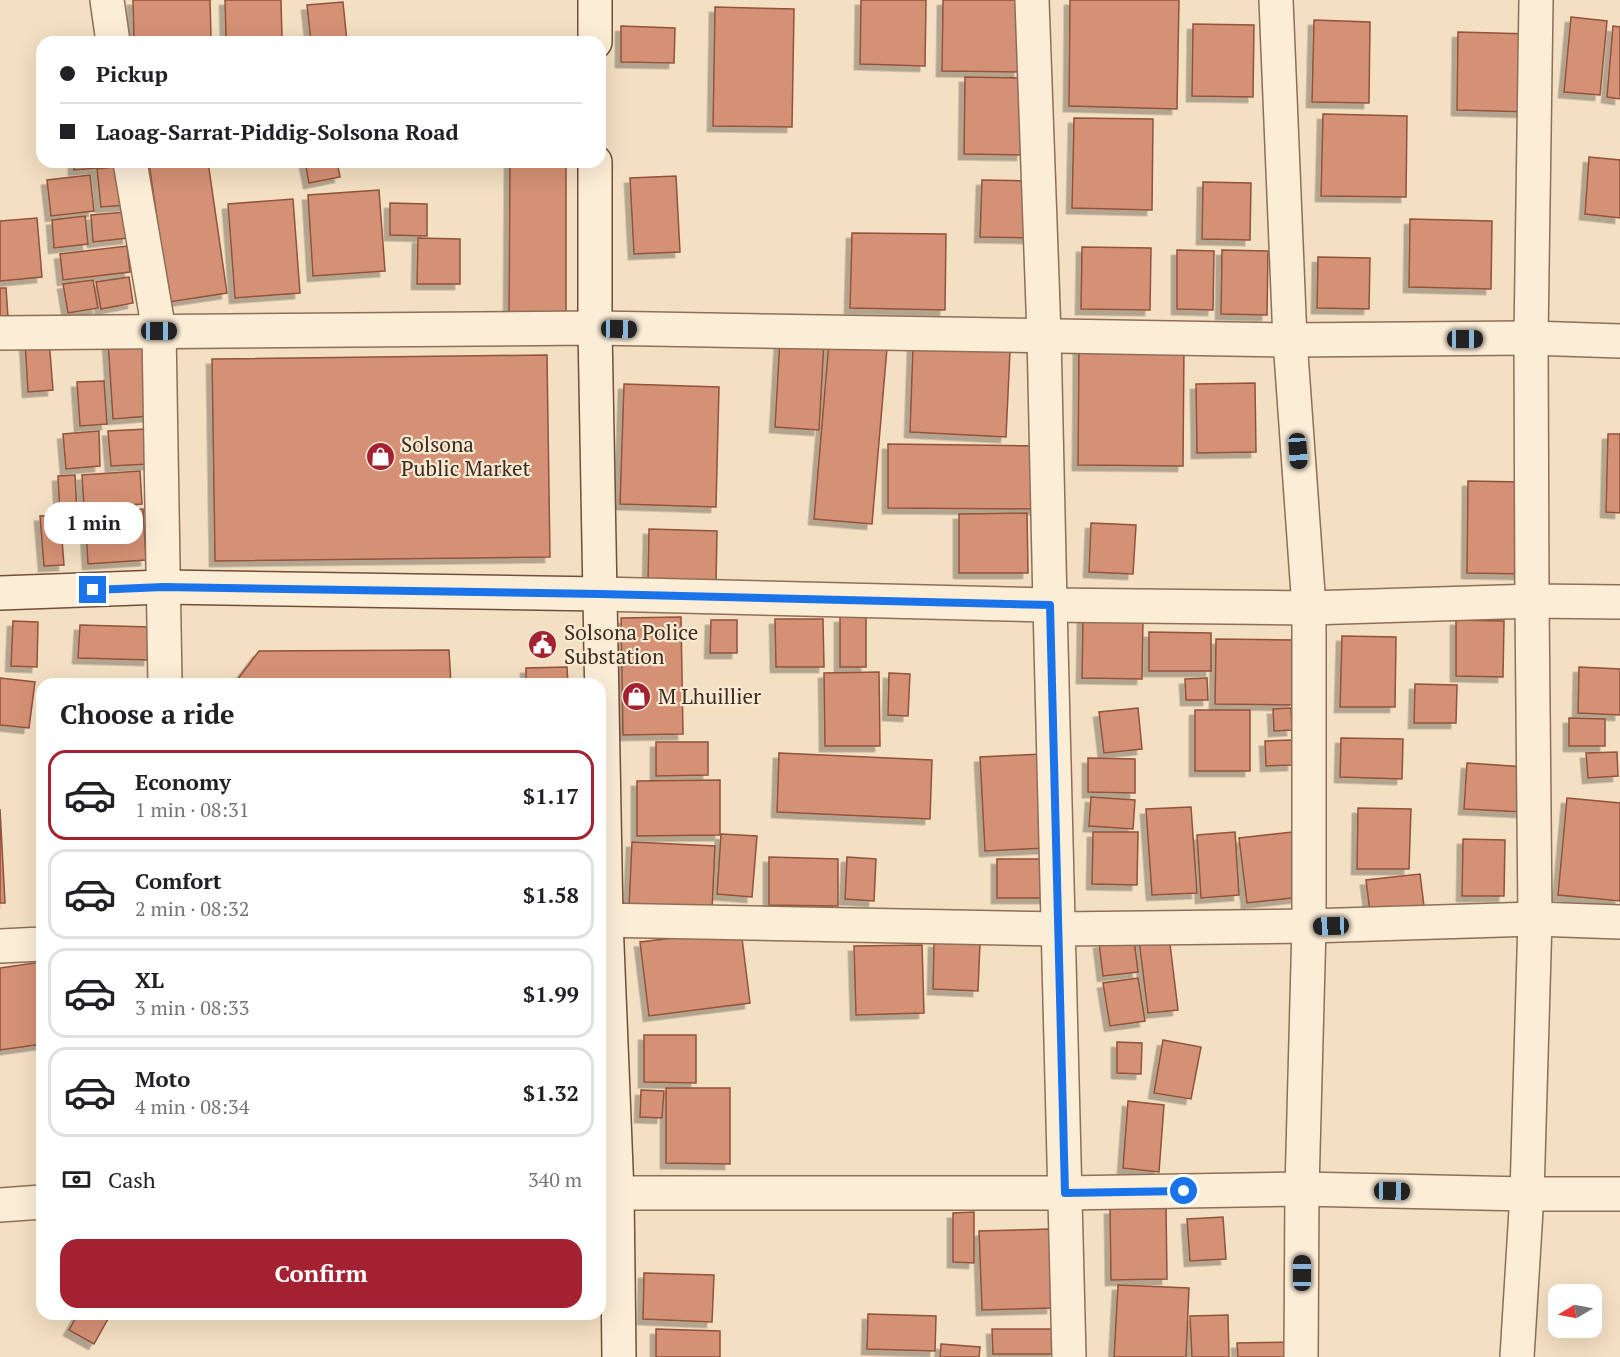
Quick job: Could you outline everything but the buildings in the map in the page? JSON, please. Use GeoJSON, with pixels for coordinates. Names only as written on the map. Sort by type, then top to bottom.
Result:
{"type":"FeatureCollection","features":[{"type":"Feature","properties":{"kind":"street"},"geometry":{"type":"LineString","coordinates":[[107,0],[112,36]]}},
{"type":"Feature","properties":{"kind":"street"},"geometry":{"type":"LineString","coordinates":[[595,0],[595,36]]}},
{"type":"Feature","properties":{"kind":"street"},"geometry":{"type":"LineString","coordinates":[[1032,0],[1044,335],[1069,1357]]}},
{"type":"Feature","properties":{"kind":"street"},"geometry":{"type":"LineString","coordinates":[[1276,0],[1290,340],[1309,608],[1308,926],[1301,1357]]}},
{"type":"Feature","properties":{"kind":"street"},"geometry":{"type":"LineString","coordinates":[[1517,1357],[1527,1194],[1535,919],[1531,338],[1536,0]]}},
{"type":"Feature","properties":{"kind":"street"},"geometry":{"type":"LineString","coordinates":[[131,168],[159,331],[165,678]]}},
{"type":"Feature","properties":{"kind":"street"},"geometry":{"type":"LineString","coordinates":[[595,168],[601,678]]}},
{"type":"Feature","properties":{"kind":"street"},"geometry":{"type":"LineString","coordinates":[[0,333],[596,328],[1290,340],[1531,338],[1620,341]]}},
{"type":"Feature","properties":{"kind":"street"},"geometry":{"type":"LineString","coordinates":[[0,593],[163,587],[1309,608],[1532,601],[1620,602]]}},
{"type":"Feature","properties":{"kind":"street"},"geometry":{"type":"LineString","coordinates":[[606,920],[1059,929],[1308,926],[1535,919],[1620,922]]}},
{"type":"Feature","properties":{"kind":"street"},"geometry":{"type":"LineString","coordinates":[[0,946],[36,944]]}},
{"type":"Feature","properties":{"kind":"street"},"geometry":{"type":"LineString","coordinates":[[606,1084],[608,1193],[620,1357]]}},
{"type":"Feature","properties":{"kind":"street"},"geometry":{"type":"LineString","coordinates":[[608,1193],[1065,1193],[1302,1189],[1620,1194]]}},
{"type":"Feature","properties":{"kind":"street"},"geometry":{"type":"LineString","coordinates":[[0,1205],[36,1202]]}},
{"type":"Feature","properties":{"kind":"place","name":"Solsona Public Market"},"geometry":{"type":"Point","coordinates":[380,457]}},
{"type":"Feature","properties":{"kind":"place","name":"Solsona Police Substation"},"geometry":{"type":"Point","coordinates":[543,645]}},
{"type":"Feature","properties":{"kind":"place","name":"M Lhuillier"},"geometry":{"type":"Point","coordinates":[637,697]}},
{"type":"Feature","properties":{"kind":"route"},"geometry":{"type":"LineString","coordinates":[[93,590],[163,587],[600,594],[1050,605],[1065,1193],[1184,1191]]}}]}
